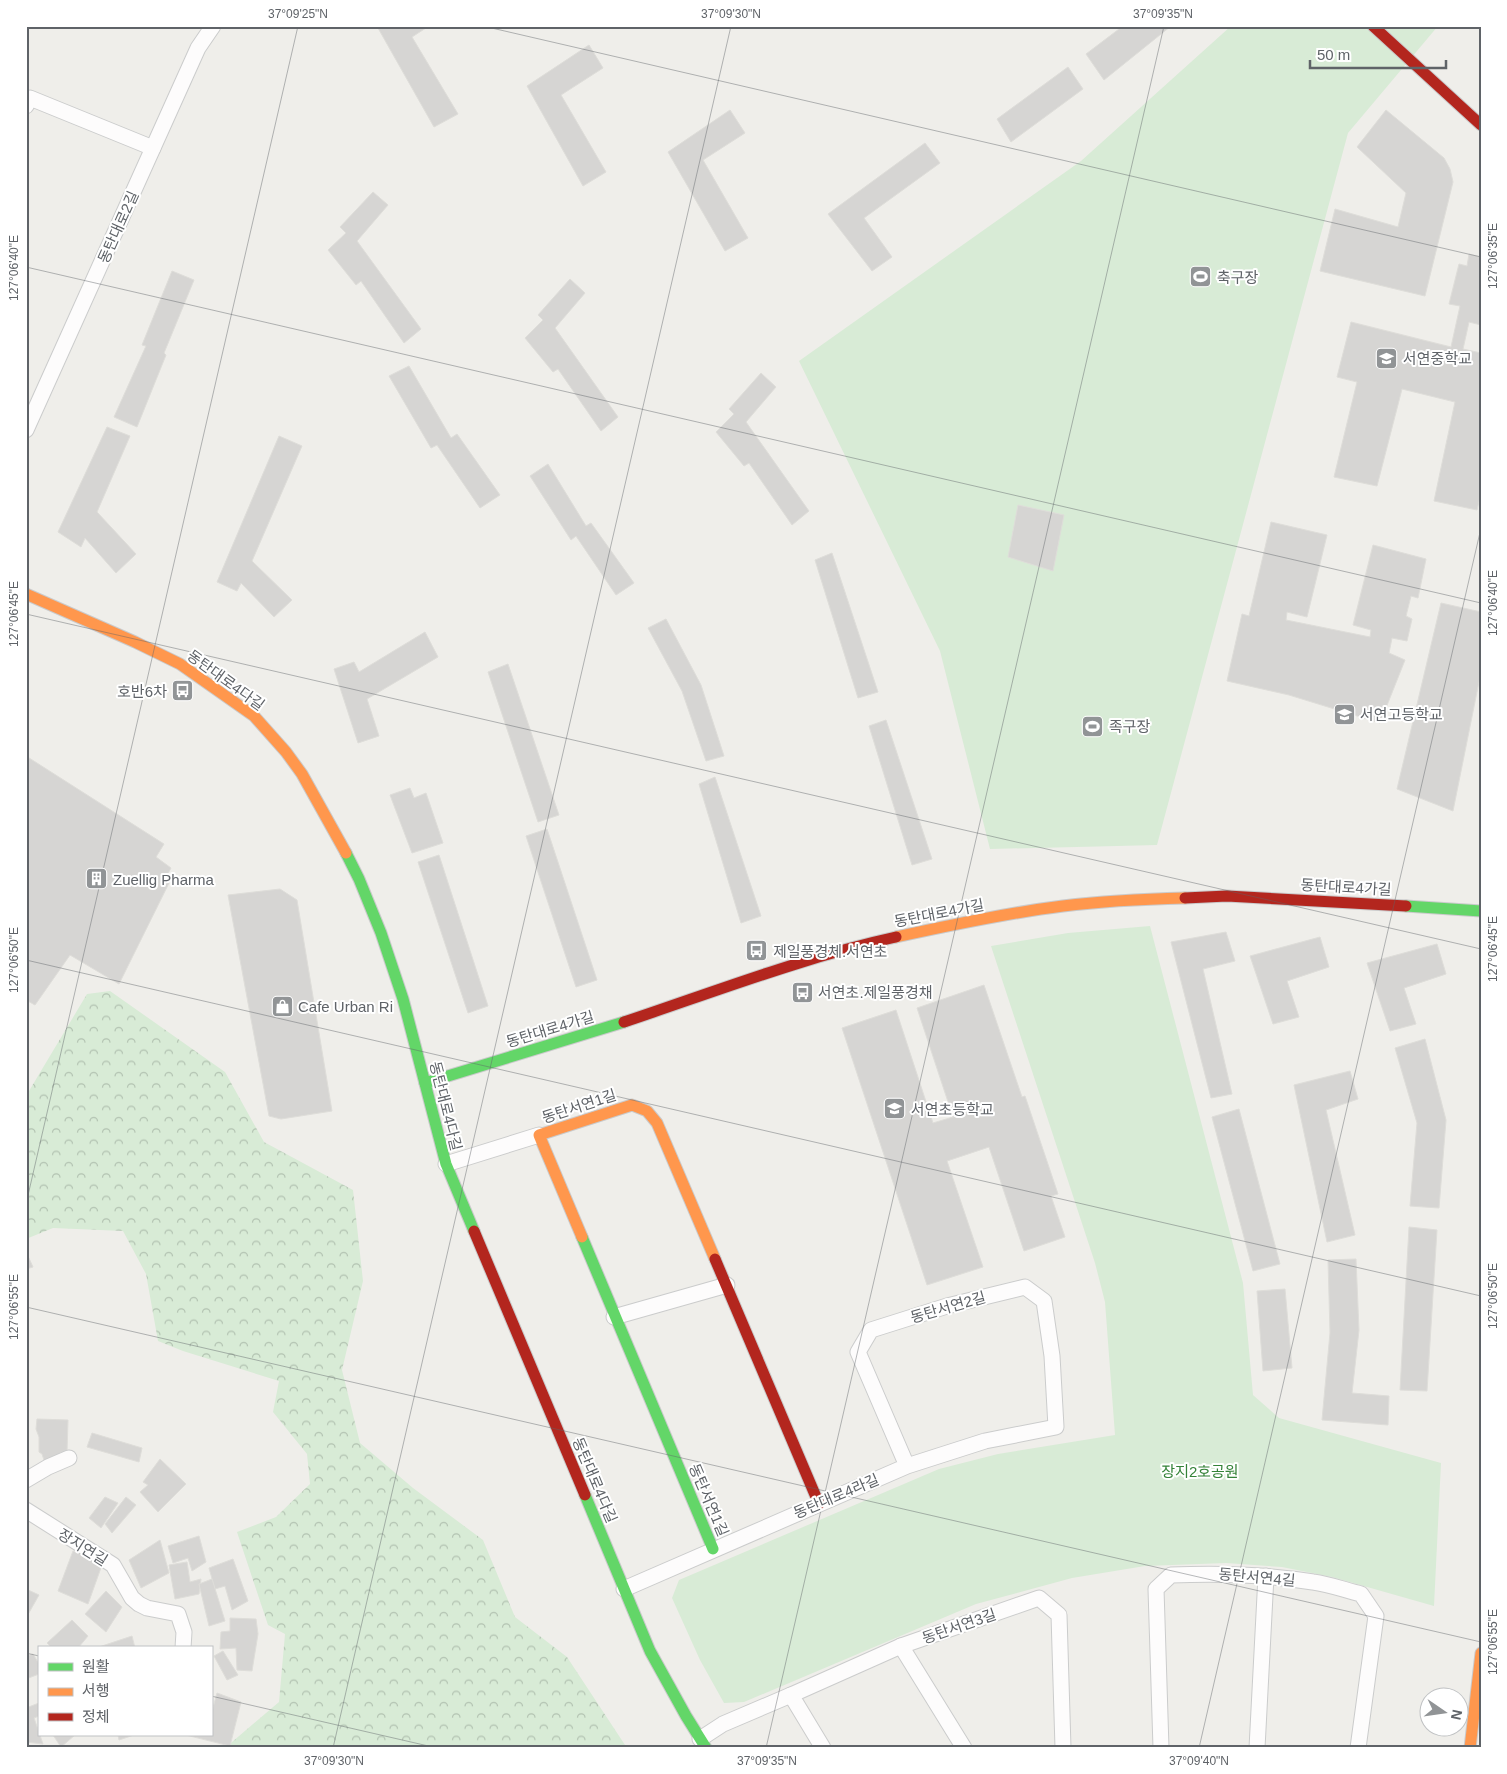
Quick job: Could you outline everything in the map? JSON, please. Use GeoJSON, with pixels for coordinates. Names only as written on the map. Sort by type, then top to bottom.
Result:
{"type":"FeatureCollection","features":[{"type":"Feature","properties":{"kind":"street","name":"동탄대로2길"},"geometry":{"type":"LineString","coordinates":[[26,430],[198,48],[213,26]]}},
{"type":"Feature","properties":{"kind":"street"},"geometry":{"type":"LineString","coordinates":[[1373,26],[1481,125]]}},
{"type":"Feature","properties":{"kind":"street"},"geometry":{"type":"LineString","coordinates":[[26,106],[30,98],[153,148]]}},
{"type":"Feature","properties":{"kind":"street","name":"동탄대로4다길"},"geometry":{"type":"LineString","coordinates":[[26,594],[180,664],[254,716],[286,752],[302,774],[337,834],[359,879],[381,933],[403,999],[446,1164],[650,1650],[703,1743]]}},
{"type":"Feature","properties":{"kind":"street","name":"동탄대로4가길"},"geometry":{"type":"LineString","coordinates":[[424,1083],[624,1022],[858,945],[954,924],[1062,906],[1144,899],[1227,896],[1481,911]]}},
{"type":"Feature","properties":{"kind":"street","name":"동탄서연1길"},"geometry":{"type":"LineString","coordinates":[[713,1549],[614,1318],[539,1135],[632,1104],[647,1112],[657,1122],[820,1504]]}},
{"type":"Feature","properties":{"kind":"street"},"geometry":{"type":"LineString","coordinates":[[446,1164],[539,1135]]}},
{"type":"Feature","properties":{"kind":"street"},"geometry":{"type":"LineString","coordinates":[[614,1318],[727,1285]]}},
{"type":"Feature","properties":{"kind":"street","name":"동탄서연2길"},"geometry":{"type":"LineString","coordinates":[[907,1466],[858,1352],[871,1330],[947,1306],[1025,1287],[1044,1301],[1052,1356],[1056,1427]]}},
{"type":"Feature","properties":{"kind":"street","name":"동탄대로4라길"},"geometry":{"type":"LineString","coordinates":[[624,1589],[907,1466],[985,1441],[1056,1427]]}},
{"type":"Feature","properties":{"kind":"street"},"geometry":{"type":"LineString","coordinates":[[26,1480],[48,1467],[69,1458]]}},
{"type":"Feature","properties":{"kind":"street","name":"장지연길"},"geometry":{"type":"LineString","coordinates":[[26,1510],[113,1564],[132,1598],[139,1604],[147,1608],[178,1614],[184,1632],[183,1646]]}},
{"type":"Feature","properties":{"kind":"street","name":"동탄서연4길"},"geometry":{"type":"LineString","coordinates":[[1161,1748],[1156,1590],[1172,1575],[1220,1573],[1314,1582],[1361,1594],[1376,1616],[1358,1748]]}},
{"type":"Feature","properties":{"kind":"street"},"geometry":{"type":"LineString","coordinates":[[1257,1748],[1266,1576]]}},
{"type":"Feature","properties":{"kind":"street","name":"동탄서연3길"},"geometry":{"type":"LineString","coordinates":[[703,1743],[723,1724],[901,1646],[1039,1598],[1059,1615],[1063,1748]]}},
{"type":"Feature","properties":{"kind":"street"},"geometry":{"type":"LineString","coordinates":[[901,1646],[964,1748]]}},
{"type":"Feature","properties":{"kind":"street"},"geometry":{"type":"LineString","coordinates":[[1470,1748],[1481,1652]]}},
{"type":"Feature","properties":{"kind":"street"},"geometry":{"type":"LineString","coordinates":[[790,1695],[823,1748]]}},
{"type":"Feature","properties":{"kind":"green space"},"geometry":{"type":"Polygon","coordinates":[[[1231,26],[1438,26],[1348,133],[1157,845],[990,849],[940,651],[799,361],[1081,161],[1231,26]]]}},
{"type":"Feature","properties":{"kind":"green space","name":"장지2호공원"},"geometry":{"type":"Polygon","coordinates":[[[1150,926],[1243,1283],[1253,1395],[1279,1418],[1441,1463],[1434,1606],[1332,1577],[1282,1567],[1226,1563],[1145,1566],[1072,1578],[976,1604],[744,1702],[724,1703],[700,1660],[672,1598],[679,1580],[939,1469],[998,1454],[1115,1435],[1105,1302],[1095,1263],[991,946],[1068,933],[1150,926]]]}},
{"type":"Feature","properties":{"kind":"green space"},"geometry":{"type":"Polygon","coordinates":[[[110,991],[225,1072],[264,1142],[353,1190],[363,1281],[342,1370],[360,1443],[413,1488],[483,1540],[515,1617],[567,1657],[627,1748],[225,1748],[279,1702],[285,1634],[268,1625],[237,1532],[276,1517],[310,1484],[307,1454],[273,1412],[279,1381],[183,1351],[158,1341],[146,1274],[123,1231],[53,1228],[26,1239],[26,1094],[87,994],[110,991]]]}},
{"type":"Feature","properties":{"kind":"building"},"geometry":{"type":"Polygon","coordinates":[[[380,26],[429,26],[412,37],[458,114],[434,127],[378,28],[380,26]]]}},
{"type":"Feature","properties":{"kind":"building"},"geometry":{"type":"Polygon","coordinates":[[[1123,26],[1171,26],[1104,80],[1086,54],[1123,26]]]}},
{"type":"Feature","properties":{"kind":"building"},"geometry":{"type":"Polygon","coordinates":[[[589,45],[603,68],[561,95],[606,172],[583,186],[527,86],[589,45]]]}},
{"type":"Feature","properties":{"kind":"building"},"geometry":{"type":"Polygon","coordinates":[[[1068,67],[1083,89],[1011,142],[997,119],[1068,67]]]}},
{"type":"Feature","properties":{"kind":"building"},"geometry":{"type":"Polygon","coordinates":[[[730,110],[745,133],[703,160],[748,238],[725,251],[668,152],[730,110]]]}},
{"type":"Feature","properties":{"kind":"building"},"geometry":{"type":"Polygon","coordinates":[[[1386,110],[1444,158],[1450,169],[1453,182],[1425,296],[1320,271],[1335,209],[1398,227],[1406,193],[1357,147],[1386,110]]]}},
{"type":"Feature","properties":{"kind":"building"},"geometry":{"type":"Polygon","coordinates":[[[925,143],[940,163],[864,218],[892,257],[872,271],[828,214],[925,143]]]}},
{"type":"Feature","properties":{"kind":"building"},"geometry":{"type":"Polygon","coordinates":[[[373,192],[388,205],[357,241],[421,329],[404,343],[361,281],[356,285],[328,250],[346,233],[340,227],[373,192]]]}},
{"type":"Feature","properties":{"kind":"building"},"geometry":{"type":"Polygon","coordinates":[[[1469,254],[1481,257],[1481,325],[1469,322],[1463,349],[1481,353],[1481,493],[1477,510],[1434,501],[1455,402],[1402,389],[1377,486],[1334,477],[1357,382],[1337,377],[1351,322],[1451,347],[1460,306],[1449,304],[1459,264],[1467,266],[1469,254]]]}},
{"type":"Feature","properties":{"kind":"building"},"geometry":{"type":"Polygon","coordinates":[[[172,271],[194,280],[164,353],[166,355],[137,427],[114,417],[146,346],[142,345],[172,271]]]}},
{"type":"Feature","properties":{"kind":"building"},"geometry":{"type":"Polygon","coordinates":[[[570,279],[585,293],[555,328],[618,417],[601,431],[558,369],[553,372],[525,338],[543,320],[538,315],[570,279]]]}},
{"type":"Feature","properties":{"kind":"building"},"geometry":{"type":"Polygon","coordinates":[[[409,366],[451,438],[457,434],[500,495],[480,508],[437,445],[431,448],[389,376],[409,366]]]}},
{"type":"Feature","properties":{"kind":"building"},"geometry":{"type":"Polygon","coordinates":[[[761,373],[776,387],[746,422],[809,511],[792,525],[749,463],[744,466],[716,432],[734,414],[729,409],[761,373]]]}},
{"type":"Feature","properties":{"kind":"building"},"geometry":{"type":"Polygon","coordinates":[[[107,427],[130,436],[97,512],[136,554],[116,573],[85,538],[81,547],[58,532],[107,427]]]}},
{"type":"Feature","properties":{"kind":"building"},"geometry":{"type":"Polygon","coordinates":[[[279,436],[302,446],[252,561],[292,600],[274,617],[241,583],[237,591],[217,582],[279,436]]]}},
{"type":"Feature","properties":{"kind":"building"},"geometry":{"type":"Polygon","coordinates":[[[548,464],[586,526],[591,523],[634,583],[616,595],[576,536],[571,540],[530,476],[548,464]]]}},
{"type":"Feature","properties":{"kind":"building"},"geometry":{"type":"Polygon","coordinates":[[[1018,505],[1064,515],[1053,571],[1008,557],[1018,505]]]}},
{"type":"Feature","properties":{"kind":"building"},"geometry":{"type":"Polygon","coordinates":[[[1271,522],[1327,535],[1307,617],[1287,612],[1286,620],[1370,637],[1371,630],[1353,625],[1373,545],[1426,559],[1418,598],[1411,596],[1406,616],[1412,619],[1407,641],[1392,638],[1389,653],[1405,660],[1380,723],[1289,695],[1227,681],[1242,614],[1249,616],[1271,522]]]}},
{"type":"Feature","properties":{"kind":"building"},"geometry":{"type":"Polygon","coordinates":[[[832,553],[878,692],[858,698],[815,560],[832,553]]]}},
{"type":"Feature","properties":{"kind":"building"},"geometry":{"type":"Polygon","coordinates":[[[1441,603],[1481,612],[1481,672],[1453,811],[1397,789],[1441,603]]]}},
{"type":"Feature","properties":{"kind":"building"},"geometry":{"type":"Polygon","coordinates":[[[666,619],[701,685],[724,756],[706,761],[682,691],[648,628],[666,619]]]}},
{"type":"Feature","properties":{"kind":"building"},"geometry":{"type":"Polygon","coordinates":[[[425,632],[438,657],[367,699],[379,736],[358,743],[334,669],[354,662],[359,672],[425,632]]]}},
{"type":"Feature","properties":{"kind":"building"},"geometry":{"type":"Polygon","coordinates":[[[508,664],[559,815],[538,822],[488,672],[508,664]]]}},
{"type":"Feature","properties":{"kind":"building"},"geometry":{"type":"Polygon","coordinates":[[[886,720],[932,859],[912,865],[869,726],[886,720]]]}},
{"type":"Feature","properties":{"kind":"building","name":"Zuellig Pharma"},"geometry":{"type":"Polygon","coordinates":[[[26,756],[164,844],[156,857],[171,868],[166,877],[170,881],[119,984],[70,955],[35,1005],[26,1000],[26,756]]]}},
{"type":"Feature","properties":{"kind":"building"},"geometry":{"type":"Polygon","coordinates":[[[715,777],[761,916],[741,923],[699,784],[715,777]]]}},
{"type":"Feature","properties":{"kind":"building"},"geometry":{"type":"Polygon","coordinates":[[[410,788],[414,798],[426,793],[443,843],[412,853],[390,795],[410,788]]]}},
{"type":"Feature","properties":{"kind":"building"},"geometry":{"type":"Polygon","coordinates":[[[547,829],[597,980],[576,987],[526,836],[547,829]]]}},
{"type":"Feature","properties":{"kind":"building"},"geometry":{"type":"Polygon","coordinates":[[[439,855],[488,1006],[468,1013],[418,862],[439,855]]]}},
{"type":"Feature","properties":{"kind":"building","name":"Cafe Urban Ri"},"geometry":{"type":"Polygon","coordinates":[[[280,889],[297,900],[332,1111],[281,1119],[269,1116],[228,895],[280,889]]]}},
{"type":"Feature","properties":{"kind":"building"},"geometry":{"type":"Polygon","coordinates":[[[1226,932],[1235,961],[1203,969],[1232,1094],[1211,1098],[1171,942],[1226,932]]]}},
{"type":"Feature","properties":{"kind":"building"},"geometry":{"type":"Polygon","coordinates":[[[1320,937],[1329,967],[1287,981],[1299,1017],[1273,1024],[1250,956],[1320,937]]]}},
{"type":"Feature","properties":{"kind":"building"},"geometry":{"type":"Polygon","coordinates":[[[1437,944],[1446,974],[1404,988],[1416,1024],[1390,1031],[1367,963],[1437,944]]]}},
{"type":"Feature","properties":{"kind":"building"},"geometry":{"type":"Polygon","coordinates":[[[984,985],[1022,1097],[1025,1096],[1058,1194],[1051,1196],[1065,1237],[1024,1251],[989,1147],[947,1161],[983,1267],[927,1285],[842,1028],[896,1010],[933,1123],[953,1117],[917,1008],[984,985]]]}},
{"type":"Feature","properties":{"kind":"building"},"geometry":{"type":"Polygon","coordinates":[[[1425,1039],[1446,1120],[1439,1208],[1410,1206],[1417,1123],[1395,1048],[1425,1039]]]}},
{"type":"Feature","properties":{"kind":"building"},"geometry":{"type":"Polygon","coordinates":[[[1350,1071],[1358,1099],[1326,1110],[1355,1235],[1327,1242],[1294,1085],[1350,1071]]]}},
{"type":"Feature","properties":{"kind":"building"},"geometry":{"type":"Polygon","coordinates":[[[1239,1109],[1280,1264],[1253,1271],[1212,1117],[1239,1109]]]}},
{"type":"Feature","properties":{"kind":"building"},"geometry":{"type":"Polygon","coordinates":[[[1409,1227],[1437,1230],[1427,1391],[1400,1390],[1409,1227]]]}},
{"type":"Feature","properties":{"kind":"building"},"geometry":{"type":"Polygon","coordinates":[[[26,1255],[33,1267],[26,1269],[26,1255]]]}},
{"type":"Feature","properties":{"kind":"building"},"geometry":{"type":"Polygon","coordinates":[[[1356,1259],[1359,1330],[1352,1393],[1389,1396],[1388,1425],[1322,1420],[1330,1333],[1328,1260],[1356,1259]]]}},
{"type":"Feature","properties":{"kind":"building"},"geometry":{"type":"Polygon","coordinates":[[[1285,1289],[1292,1368],[1263,1371],[1257,1291],[1285,1289]]]}},
{"type":"Feature","properties":{"kind":"building"},"geometry":{"type":"Polygon","coordinates":[[[37,1419],[68,1420],[67,1452],[60,1453],[61,1456],[45,1463],[42,1454],[39,1452],[39,1437],[36,1429],[37,1419]]]}},
{"type":"Feature","properties":{"kind":"building"},"geometry":{"type":"Polygon","coordinates":[[[92,1433],[142,1448],[139,1462],[87,1447],[92,1433]]]}},
{"type":"Feature","properties":{"kind":"building"},"geometry":{"type":"Polygon","coordinates":[[[160,1459],[186,1484],[158,1512],[140,1492],[148,1485],[143,1482],[160,1459]]]}},
{"type":"Feature","properties":{"kind":"building"},"geometry":{"type":"Polygon","coordinates":[[[105,1497],[118,1503],[101,1528],[89,1518],[105,1497]]]}},
{"type":"Feature","properties":{"kind":"building"},"geometry":{"type":"Polygon","coordinates":[[[126,1497],[136,1505],[112,1533],[105,1524],[126,1497]]]}},
{"type":"Feature","properties":{"kind":"building"},"geometry":{"type":"Polygon","coordinates":[[[199,1536],[206,1562],[192,1571],[188,1558],[173,1563],[168,1546],[199,1536]]]}},
{"type":"Feature","properties":{"kind":"building"},"geometry":{"type":"Polygon","coordinates":[[[160,1540],[169,1573],[141,1588],[129,1560],[160,1540]]]}},
{"type":"Feature","properties":{"kind":"building"},"geometry":{"type":"Polygon","coordinates":[[[73,1551],[103,1562],[88,1604],[58,1591],[73,1551]]]}},
{"type":"Feature","properties":{"kind":"building"},"geometry":{"type":"Polygon","coordinates":[[[233,1559],[248,1601],[232,1610],[225,1586],[215,1589],[209,1568],[233,1559]]]}},
{"type":"Feature","properties":{"kind":"building"},"geometry":{"type":"Polygon","coordinates":[[[187,1562],[190,1582],[201,1579],[199,1594],[175,1599],[169,1565],[187,1562]]]}},
{"type":"Feature","properties":{"kind":"building"},"geometry":{"type":"Polygon","coordinates":[[[212,1579],[225,1621],[209,1626],[199,1584],[212,1579]]]}},
{"type":"Feature","properties":{"kind":"building"},"geometry":{"type":"Polygon","coordinates":[[[26,1589],[39,1595],[26,1618],[26,1589]]]}},
{"type":"Feature","properties":{"kind":"building"},"geometry":{"type":"Polygon","coordinates":[[[106,1591],[122,1607],[106,1632],[85,1614],[106,1591]]]}},
{"type":"Feature","properties":{"kind":"building"},"geometry":{"type":"Polygon","coordinates":[[[230,1618],[256,1619],[258,1634],[252,1671],[237,1670],[236,1648],[220,1649],[221,1632],[230,1631],[230,1618]]]}},
{"type":"Feature","properties":{"kind":"building"},"geometry":{"type":"Polygon","coordinates":[[[72,1620],[88,1636],[80,1646],[50,1646],[47,1643],[72,1620]]]}},
{"type":"Feature","properties":{"kind":"building"},"geometry":{"type":"Polygon","coordinates":[[[132,1636],[134,1646],[102,1646],[132,1636]]]}},
{"type":"Feature","properties":{"kind":"building"},"geometry":{"type":"Polygon","coordinates":[[[223,1651],[238,1675],[227,1680],[214,1656],[223,1651]]]}},
{"type":"Feature","properties":{"kind":"building"},"geometry":{"type":"Polygon","coordinates":[[[33,1654],[38,1662],[38,1674],[26,1679],[26,1656],[33,1654]]]}},
{"type":"Feature","properties":{"kind":"building"},"geometry":{"type":"Polygon","coordinates":[[[217,1693],[241,1702],[230,1746],[190,1736],[212,1736],[212,1711],[217,1693]]]}},
{"type":"Feature","properties":{"kind":"building"},"geometry":{"type":"Polygon","coordinates":[[[38,1703],[38,1716],[34,1718],[38,1736],[40,1736],[43,1744],[26,1742],[26,1708],[38,1703]]]}},
{"type":"Feature","properties":{"kind":"building"},"geometry":{"type":"Polygon","coordinates":[[[54,1736],[74,1736],[61,1747],[54,1736]]]}},
{"type":"Feature","properties":{"kind":"building"},"geometry":{"type":"Polygon","coordinates":[[[118,1736],[131,1736],[119,1740],[118,1736]]]}},
{"type":"Feature","properties":{"kind":"traffic: fast"},"geometry":{"type":"LineString","coordinates":[[346,853],[381,933],[403,999],[446,1164],[474,1231]]}},
{"type":"Feature","properties":{"kind":"traffic: fast"},"geometry":{"type":"LineString","coordinates":[[1406,906],[1481,911]]}},
{"type":"Feature","properties":{"kind":"traffic: fast"},"geometry":{"type":"LineString","coordinates":[[425,1083],[624,1022]]}},
{"type":"Feature","properties":{"kind":"traffic: fast"},"geometry":{"type":"LineString","coordinates":[[582,1237],[713,1549]]}},
{"type":"Feature","properties":{"kind":"traffic: fast"},"geometry":{"type":"LineString","coordinates":[[585,1495],[650,1651],[706,1748]]}},
{"type":"Feature","properties":{"kind":"traffic: slow"},"geometry":{"type":"LineString","coordinates":[[26,594],[180,664],[254,716],[286,752],[302,774],[346,853]]}},
{"type":"Feature","properties":{"kind":"traffic: slow"},"geometry":{"type":"LineString","coordinates":[[896,937],[1000,916],[1063,906],[1124,900],[1185,898]]}},
{"type":"Feature","properties":{"kind":"traffic: slow"},"geometry":{"type":"LineString","coordinates":[[582,1237],[539,1135],[632,1105],[647,1111],[657,1123],[715,1259]]}},
{"type":"Feature","properties":{"kind":"traffic: slow"},"geometry":{"type":"LineString","coordinates":[[1470,1748],[1481,1653]]}},
{"type":"Feature","properties":{"kind":"traffic: jam"},"geometry":{"type":"LineString","coordinates":[[1373,26],[1481,125]]}},
{"type":"Feature","properties":{"kind":"traffic: jam"},"geometry":{"type":"LineString","coordinates":[[1185,898],[1227,896],[1406,906]]}},
{"type":"Feature","properties":{"kind":"traffic: jam"},"geometry":{"type":"LineString","coordinates":[[624,1022],[827,954],[896,937]]}},
{"type":"Feature","properties":{"kind":"traffic: jam"},"geometry":{"type":"LineString","coordinates":[[474,1231],[585,1495]]}},
{"type":"Feature","properties":{"kind":"traffic: jam"},"geometry":{"type":"LineString","coordinates":[[715,1259],[819,1504]]}},
{"type":"Feature","properties":{"kind":"place","name":"축구장"},"geometry":{"type":"Point","coordinates":[1201,277]}},
{"type":"Feature","properties":{"kind":"place","name":"서연중학교"},"geometry":{"type":"Point","coordinates":[1387,358]}},
{"type":"Feature","properties":{"kind":"place","name":"호반6차"},"geometry":{"type":"Point","coordinates":[183,691]}},
{"type":"Feature","properties":{"kind":"place","name":"서연고등학교"},"geometry":{"type":"Point","coordinates":[1344,714]}},
{"type":"Feature","properties":{"kind":"place","name":"족구장"},"geometry":{"type":"Point","coordinates":[1093,726]}},
{"type":"Feature","properties":{"kind":"place","name":"Zuellig Pharma"},"geometry":{"type":"Point","coordinates":[97,879]}},
{"type":"Feature","properties":{"kind":"place","name":"제일풍경체.서연초"},"geometry":{"type":"Point","coordinates":[757,951]}},
{"type":"Feature","properties":{"kind":"place","name":"서연초.제일풍경채"},"geometry":{"type":"Point","coordinates":[802,992]}},
{"type":"Feature","properties":{"kind":"place","name":"Cafe Urban Ri"},"geometry":{"type":"Point","coordinates":[282,1006]}},
{"type":"Feature","properties":{"kind":"place","name":"서연초등학교"},"geometry":{"type":"Point","coordinates":[895,1109]}}]}
